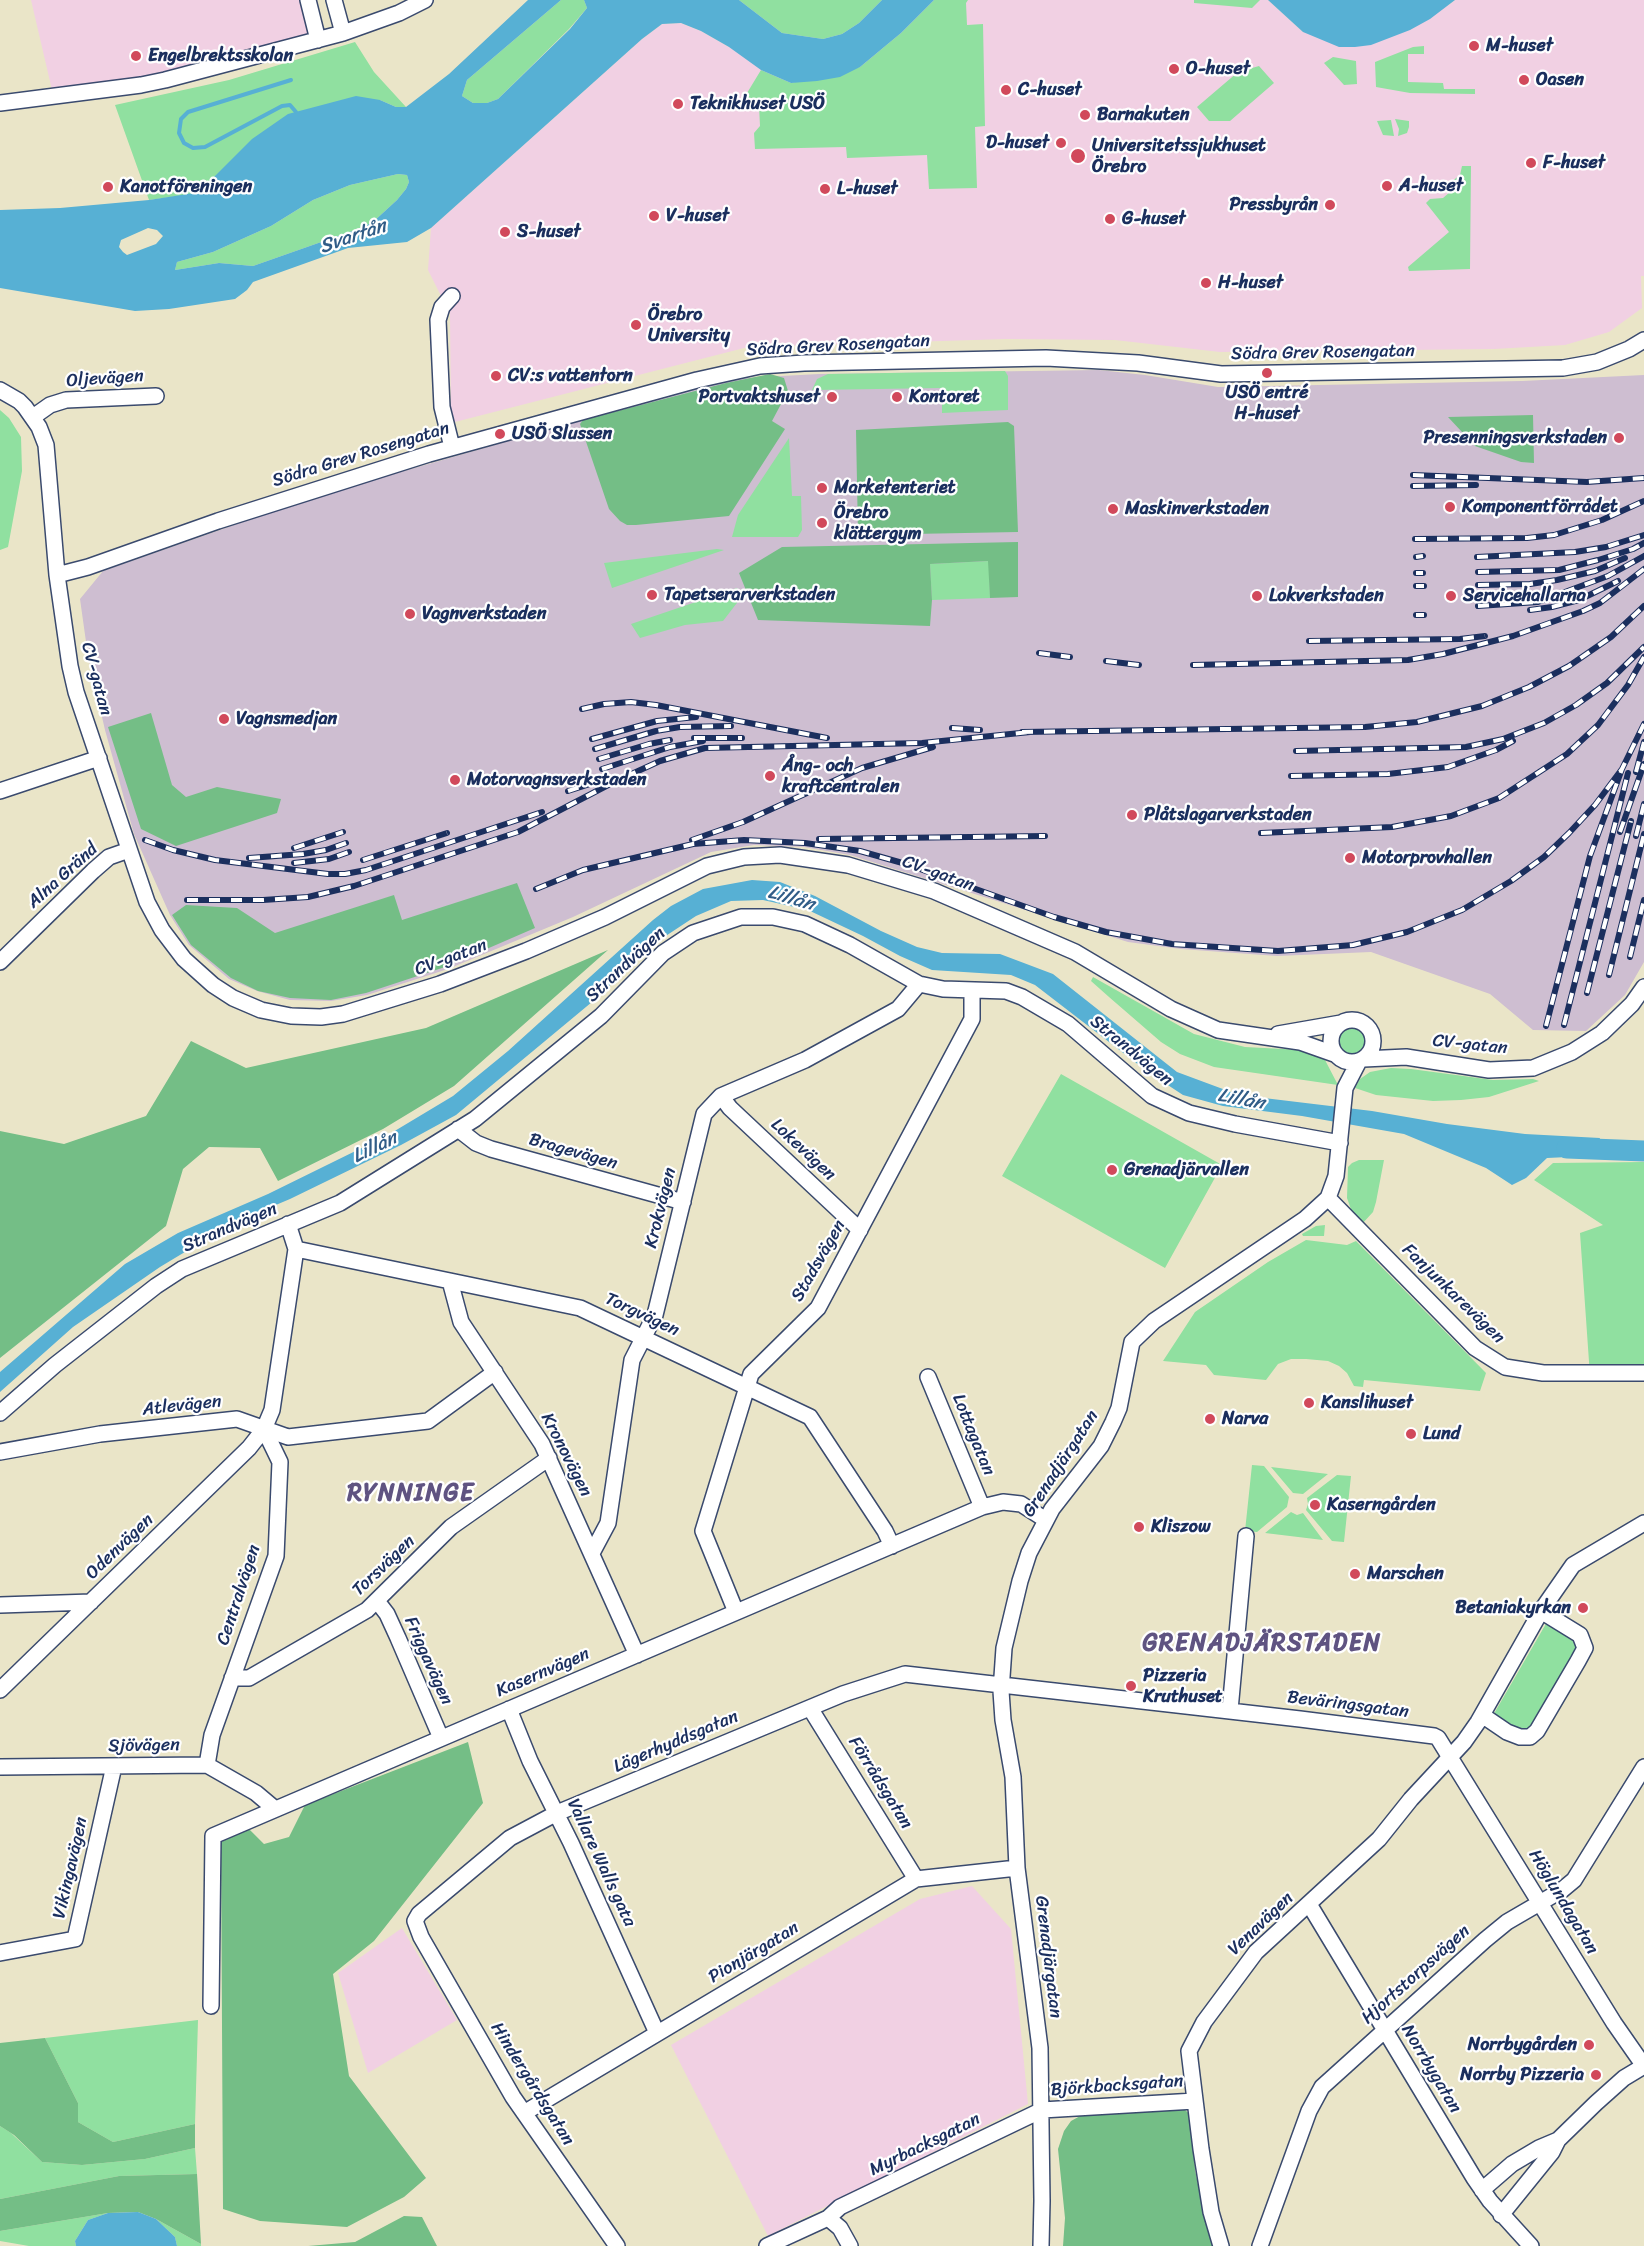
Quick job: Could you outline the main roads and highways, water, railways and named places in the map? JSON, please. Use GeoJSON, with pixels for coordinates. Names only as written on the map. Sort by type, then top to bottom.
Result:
{"type":"FeatureCollection","features":[{"type":"Feature","properties":{"kind":"water","name":"Svartån"},"geometry":{"type":"Polygon","coordinates":[[[528,0],[561,0],[467,80],[462,96],[473,103],[487,103],[498,99],[570,29],[587,8],[584,0],[739,0],[782,33],[823,39],[842,34],[859,23],[882,0],[934,0],[901,33],[860,67],[840,77],[817,81],[791,83],[761,70],[729,47],[701,31],[681,23],[662,24],[642,39],[431,228],[407,242],[348,248],[253,282],[235,299],[169,309],[135,311],[0,288],[0,210],[60,208],[149,200],[194,193],[206,185],[252,139],[288,114],[356,96],[380,100],[396,107],[406,107],[449,74],[528,0]],[[398,174],[350,185],[313,200],[271,226],[213,252],[177,262],[175,270],[219,263],[253,266],[361,228],[373,222],[406,189],[409,182],[407,175],[398,174]],[[148,228],[121,240],[119,247],[127,255],[156,244],[163,236],[157,230],[148,228]]]}},
{"type":"Feature","properties":{"kind":"water"},"geometry":{"type":"Polygon","coordinates":[[[1268,0],[1455,0],[1430,19],[1410,30],[1371,45],[1339,47],[1303,32],[1268,0]]]}},
{"type":"Feature","properties":{"kind":"water"},"geometry":{"type":"Polygon","coordinates":[[[752,880],[780,882],[815,896],[917,947],[942,953],[1000,954],[1053,974],[1177,1072],[1239,1095],[1372,1111],[1525,1134],[1600,1138],[1596,1150],[1576,1153],[1568,1157],[1547,1158],[1526,1178],[1512,1185],[1486,1168],[1404,1134],[1302,1116],[1223,1106],[1183,1095],[1148,1072],[1035,985],[1011,975],[932,970],[808,910],[763,900],[731,901],[696,916],[652,945],[598,997],[456,1115],[401,1145],[290,1199],[233,1223],[160,1267],[73,1327],[0,1392],[0,1372],[125,1264],[178,1233],[268,1194],[388,1135],[453,1096],[508,1051],[671,906],[703,889],[752,880]]]}},
{"type":"Feature","properties":{"kind":"water"},"geometry":{"type":"Polygon","coordinates":[[[138,2212],[156,2219],[175,2237],[177,2246],[76,2246],[75,2241],[88,2220],[108,2213],[138,2212]]]}},
{"type":"Feature","properties":{"kind":"waterway"},"geometry":{"type":"LineString","coordinates":[[291,80],[188,112],[181,119],[179,133],[184,143],[193,148],[205,147],[282,106],[290,105],[296,112]]}},
{"type":"Feature","properties":{"kind":"waterway","name":"Lillån"},"geometry":{"type":"LineString","coordinates":[[1567,1148],[1644,1151]]}},
{"type":"Feature","properties":{"kind":"railway"},"geometry":{"type":"LineString","coordinates":[[1413,475],[1587,482],[1644,478]]}},
{"type":"Feature","properties":{"kind":"railway"},"geometry":{"type":"LineString","coordinates":[[1413,486],[1476,485]]}},
{"type":"Feature","properties":{"kind":"railway"},"geometry":{"type":"LineString","coordinates":[[1415,539],[1527,538],[1554,535],[1602,520],[1644,501]]}},
{"type":"Feature","properties":{"kind":"railway"},"geometry":{"type":"LineString","coordinates":[[1477,557],[1575,552],[1606,547],[1644,535]]}},
{"type":"Feature","properties":{"kind":"railway"},"geometry":{"type":"LineString","coordinates":[[1478,572],[1559,570],[1633,549],[1644,543]]}},
{"type":"Feature","properties":{"kind":"railway"},"geometry":{"type":"LineString","coordinates":[[1416,557],[1423,556]]}},
{"type":"Feature","properties":{"kind":"railway"},"geometry":{"type":"LineString","coordinates":[[1478,606],[1538,602],[1608,576],[1644,556]]}},
{"type":"Feature","properties":{"kind":"railway"},"geometry":{"type":"LineString","coordinates":[[1478,585],[1530,584],[1557,580],[1595,571],[1625,558]]}},
{"type":"Feature","properties":{"kind":"railway"},"geometry":{"type":"LineString","coordinates":[[1193,665],[1408,660],[1443,654],[1513,636],[1583,611],[1600,603],[1644,569]]}},
{"type":"Feature","properties":{"kind":"railway"},"geometry":{"type":"LineString","coordinates":[[1416,573],[1423,573]]}},
{"type":"Feature","properties":{"kind":"railway"},"geometry":{"type":"LineString","coordinates":[[1530,610],[1579,600],[1618,581]]}},
{"type":"Feature","properties":{"kind":"railway"},"geometry":{"type":"LineString","coordinates":[[1416,586],[1424,586]]}},
{"type":"Feature","properties":{"kind":"railway"},"geometry":{"type":"LineString","coordinates":[[1022,732],[1365,727],[1417,722],[1482,706],[1529,687],[1569,666],[1611,637],[1644,606]]}},
{"type":"Feature","properties":{"kind":"railway"},"geometry":{"type":"LineString","coordinates":[[1416,615],[1424,615]]}},
{"type":"Feature","properties":{"kind":"railway"},"geometry":{"type":"LineString","coordinates":[[1309,641],[1460,639],[1485,636]]}},
{"type":"Feature","properties":{"kind":"railway"},"geometry":{"type":"LineString","coordinates":[[1296,751],[1466,747],[1503,739],[1544,723],[1576,705],[1607,683],[1644,647]]}},
{"type":"Feature","properties":{"kind":"railway"},"geometry":{"type":"LineString","coordinates":[[1039,653],[1070,657]]}},
{"type":"Feature","properties":{"kind":"railway"},"geometry":{"type":"LineString","coordinates":[[1261,833],[1392,827],[1451,816],[1499,798],[1567,754],[1598,725],[1628,685],[1644,657]]}},
{"type":"Feature","properties":{"kind":"railway"},"geometry":{"type":"LineString","coordinates":[[1106,661],[1139,665]]}},
{"type":"Feature","properties":{"kind":"railway"},"geometry":{"type":"LineString","coordinates":[[582,709],[604,704],[631,702],[827,738]]}},
{"type":"Feature","properties":{"kind":"railway"},"geometry":{"type":"LineString","coordinates":[[592,739],[657,721],[696,717]]}},
{"type":"Feature","properties":{"kind":"railway"},"geometry":{"type":"LineString","coordinates":[[1546,1026],[1590,856],[1622,769],[1644,724]]}},
{"type":"Feature","properties":{"kind":"railway"},"geometry":{"type":"LineString","coordinates":[[595,749],[656,731],[680,727],[731,726]]}},
{"type":"Feature","properties":{"kind":"railway"},"geometry":{"type":"LineString","coordinates":[[952,728],[980,730]]}},
{"type":"Feature","properties":{"kind":"railway"},"geometry":{"type":"LineString","coordinates":[[187,900],[263,900],[308,897],[354,886],[518,832],[660,761],[705,748],[922,743],[1030,732]]}},
{"type":"Feature","properties":{"kind":"railway"},"geometry":{"type":"LineString","coordinates":[[694,738],[742,738]]}},
{"type":"Feature","properties":{"kind":"railway"},"geometry":{"type":"LineString","coordinates":[[599,759],[670,740]]}},
{"type":"Feature","properties":{"kind":"railway"},"geometry":{"type":"LineString","coordinates":[[602,769],[670,747],[703,741]]}},
{"type":"Feature","properties":{"kind":"railway"},"geometry":{"type":"LineString","coordinates":[[1291,776],[1388,774],[1448,767],[1496,750],[1513,741]]}},
{"type":"Feature","properties":{"kind":"railway"},"geometry":{"type":"LineString","coordinates":[[1636,772],[1644,742]]}},
{"type":"Feature","properties":{"kind":"railway"},"geometry":{"type":"LineString","coordinates":[[692,840],[743,822],[862,768],[933,747]]}},
{"type":"Feature","properties":{"kind":"railway"},"geometry":{"type":"LineString","coordinates":[[1620,832],[1644,764]]}},
{"type":"Feature","properties":{"kind":"railway"},"geometry":{"type":"LineString","coordinates":[[536,889],[583,870],[693,844],[744,840],[805,843],[860,851],[906,864],[1054,917],[1106,932],[1172,944],[1278,951],[1353,945],[1407,932],[1462,910],[1511,881],[1544,857],[1569,833],[1595,805],[1622,769]]}},
{"type":"Feature","properties":{"kind":"railway"},"geometry":{"type":"LineString","coordinates":[[1564,1025],[1628,773]]}},
{"type":"Feature","properties":{"kind":"railway"},"geometry":{"type":"LineString","coordinates":[[568,791],[606,779]]}},
{"type":"Feature","properties":{"kind":"railway"},"geometry":{"type":"LineString","coordinates":[[1636,836],[1644,804]]}},
{"type":"Feature","properties":{"kind":"railway"},"geometry":{"type":"LineString","coordinates":[[145,840],[173,850],[215,860],[328,874],[345,874],[366,870],[542,812]]}},
{"type":"Feature","properties":{"kind":"railway"},"geometry":{"type":"LineString","coordinates":[[1587,993],[1631,821]]}},
{"type":"Feature","properties":{"kind":"railway"},"geometry":{"type":"LineString","coordinates":[[294,848],[343,832]]}},
{"type":"Feature","properties":{"kind":"railway"},"geometry":{"type":"LineString","coordinates":[[363,860],[447,833]]}},
{"type":"Feature","properties":{"kind":"railway"},"geometry":{"type":"LineString","coordinates":[[1609,975],[1644,834]]}},
{"type":"Feature","properties":{"kind":"railway"},"geometry":{"type":"LineString","coordinates":[[819,839],[1045,836]]}},
{"type":"Feature","properties":{"kind":"railway"},"geometry":{"type":"LineString","coordinates":[[249,858],[303,854],[326,850],[346,843]]}},
{"type":"Feature","properties":{"kind":"railway"},"geometry":{"type":"LineString","coordinates":[[294,863],[329,859],[349,852]]}},
{"type":"Feature","properties":{"kind":"railway"},"geometry":{"type":"LineString","coordinates":[[1630,957],[1644,900]]}},
{"type":"Feature","properties":{"kind":"place","name":"M-huset"},"geometry":{"type":"Point","coordinates":[1474,46]}},
{"type":"Feature","properties":{"kind":"place","name":"Engelbrektsskolan"},"geometry":{"type":"Point","coordinates":[136,56]}},
{"type":"Feature","properties":{"kind":"place","name":"O-huset"},"geometry":{"type":"Point","coordinates":[1174,69]}},
{"type":"Feature","properties":{"kind":"place","name":"Oasen"},"geometry":{"type":"Point","coordinates":[1524,80]}},
{"type":"Feature","properties":{"kind":"place","name":"C-huset"},"geometry":{"type":"Point","coordinates":[1006,90]}},
{"type":"Feature","properties":{"kind":"place","name":"Teknikhuset USÖ"},"geometry":{"type":"Point","coordinates":[678,104]}},
{"type":"Feature","properties":{"kind":"place","name":"Barnakuten"},"geometry":{"type":"Point","coordinates":[1085,115]}},
{"type":"Feature","properties":{"kind":"place","name":"D-huset"},"geometry":{"type":"Point","coordinates":[1061,143]}},
{"type":"Feature","properties":{"kind":"place","name":"Universitetssjukhuset Örebro"},"geometry":{"type":"Point","coordinates":[1078,156]}},
{"type":"Feature","properties":{"kind":"place","name":"F-huset"},"geometry":{"type":"Point","coordinates":[1531,163]}},
{"type":"Feature","properties":{"kind":"place","name":"A-huset"},"geometry":{"type":"Point","coordinates":[1387,186]}},
{"type":"Feature","properties":{"kind":"place","name":"Kanotföreningen"},"geometry":{"type":"Point","coordinates":[108,187]}},
{"type":"Feature","properties":{"kind":"place","name":"L-huset"},"geometry":{"type":"Point","coordinates":[825,189]}},
{"type":"Feature","properties":{"kind":"place","name":"Pressbyrån"},"geometry":{"type":"Point","coordinates":[1330,205]}},
{"type":"Feature","properties":{"kind":"place","name":"V-huset"},"geometry":{"type":"Point","coordinates":[654,216]}},
{"type":"Feature","properties":{"kind":"place","name":"G-huset"},"geometry":{"type":"Point","coordinates":[1110,219]}},
{"type":"Feature","properties":{"kind":"place","name":"S-huset"},"geometry":{"type":"Point","coordinates":[505,232]}},
{"type":"Feature","properties":{"kind":"place","name":"H-huset"},"geometry":{"type":"Point","coordinates":[1206,283]}},
{"type":"Feature","properties":{"kind":"place","name":"Örebro University"},"geometry":{"type":"Point","coordinates":[636,325]}},
{"type":"Feature","properties":{"kind":"place","name":"USÖ entré H-huset"},"geometry":{"type":"Point","coordinates":[1267,373]}},
{"type":"Feature","properties":{"kind":"place","name":"CV:s vattentorn"},"geometry":{"type":"Point","coordinates":[496,376]}},
{"type":"Feature","properties":{"kind":"place","name":"Portvaktshuset"},"geometry":{"type":"Point","coordinates":[832,397]}},
{"type":"Feature","properties":{"kind":"place","name":"Kontoret"},"geometry":{"type":"Point","coordinates":[897,397]}},
{"type":"Feature","properties":{"kind":"place","name":"USÖ Slussen"},"geometry":{"type":"Point","coordinates":[500,434]}},
{"type":"Feature","properties":{"kind":"place","name":"Presenningsverkstaden"},"geometry":{"type":"Point","coordinates":[1619,438]}},
{"type":"Feature","properties":{"kind":"place","name":"Marketenteriet"},"geometry":{"type":"Point","coordinates":[822,488]}},
{"type":"Feature","properties":{"kind":"place","name":"Komponentförrådet"},"geometry":{"type":"Point","coordinates":[1450,507]}},
{"type":"Feature","properties":{"kind":"place","name":"Maskinverkstaden"},"geometry":{"type":"Point","coordinates":[1113,509]}},
{"type":"Feature","properties":{"kind":"place","name":"Örebro klättergym"},"geometry":{"type":"Point","coordinates":[822,523]}},
{"type":"Feature","properties":{"kind":"place","name":"Tapetserarverkstaden"},"geometry":{"type":"Point","coordinates":[652,595]}},
{"type":"Feature","properties":{"kind":"place","name":"Lokverkstaden"},"geometry":{"type":"Point","coordinates":[1257,596]}},
{"type":"Feature","properties":{"kind":"place","name":"Servicehallarna"},"geometry":{"type":"Point","coordinates":[1451,596]}},
{"type":"Feature","properties":{"kind":"place","name":"Vagnverkstaden"},"geometry":{"type":"Point","coordinates":[410,614]}},
{"type":"Feature","properties":{"kind":"place","name":"Vagnsmedjan"},"geometry":{"type":"Point","coordinates":[224,719]}},
{"type":"Feature","properties":{"kind":"place","name":"Ång- och kraftcentralen"},"geometry":{"type":"Point","coordinates":[770,776]}},
{"type":"Feature","properties":{"kind":"place","name":"Motorvagnsverkstaden"},"geometry":{"type":"Point","coordinates":[455,780]}},
{"type":"Feature","properties":{"kind":"place","name":"Plåtslagarverkstaden"},"geometry":{"type":"Point","coordinates":[1132,815]}},
{"type":"Feature","properties":{"kind":"place","name":"Motorprovhallen"},"geometry":{"type":"Point","coordinates":[1350,858]}},
{"type":"Feature","properties":{"kind":"place","name":"Grenadjärvallen"},"geometry":{"type":"Point","coordinates":[1112,1170]}},
{"type":"Feature","properties":{"kind":"place","name":"Kanslihuset"},"geometry":{"type":"Point","coordinates":[1309,1403]}},
{"type":"Feature","properties":{"kind":"place","name":"Narva"},"geometry":{"type":"Point","coordinates":[1210,1419]}},
{"type":"Feature","properties":{"kind":"place","name":"Lund"},"geometry":{"type":"Point","coordinates":[1411,1434]}},
{"type":"Feature","properties":{"kind":"place","name":"Kaserngården"},"geometry":{"type":"Point","coordinates":[1315,1505]}},
{"type":"Feature","properties":{"kind":"place","name":"Kliszow"},"geometry":{"type":"Point","coordinates":[1139,1527]}},
{"type":"Feature","properties":{"kind":"place","name":"Marschen"},"geometry":{"type":"Point","coordinates":[1355,1574]}},
{"type":"Feature","properties":{"kind":"place","name":"Betaniakyrkan"},"geometry":{"type":"Point","coordinates":[1583,1608]}},
{"type":"Feature","properties":{"kind":"place","name":"Pizzeria Kruthuset"},"geometry":{"type":"Point","coordinates":[1131,1686]}},
{"type":"Feature","properties":{"kind":"place","name":"Norrbygården"},"geometry":{"type":"Point","coordinates":[1589,2045]}},
{"type":"Feature","properties":{"kind":"place","name":"Norrby Pizzeria"},"geometry":{"type":"Point","coordinates":[1596,2075]}},
{"type":"Feature","properties":{"kind":"district","name":"RYNNINGE"},"geometry":{"type":"Point","coordinates":[411,1494]}},
{"type":"Feature","properties":{"kind":"district","name":"GRENADJÄRSTADEN"},"geometry":{"type":"Point","coordinates":[1262,1644]}}]}
